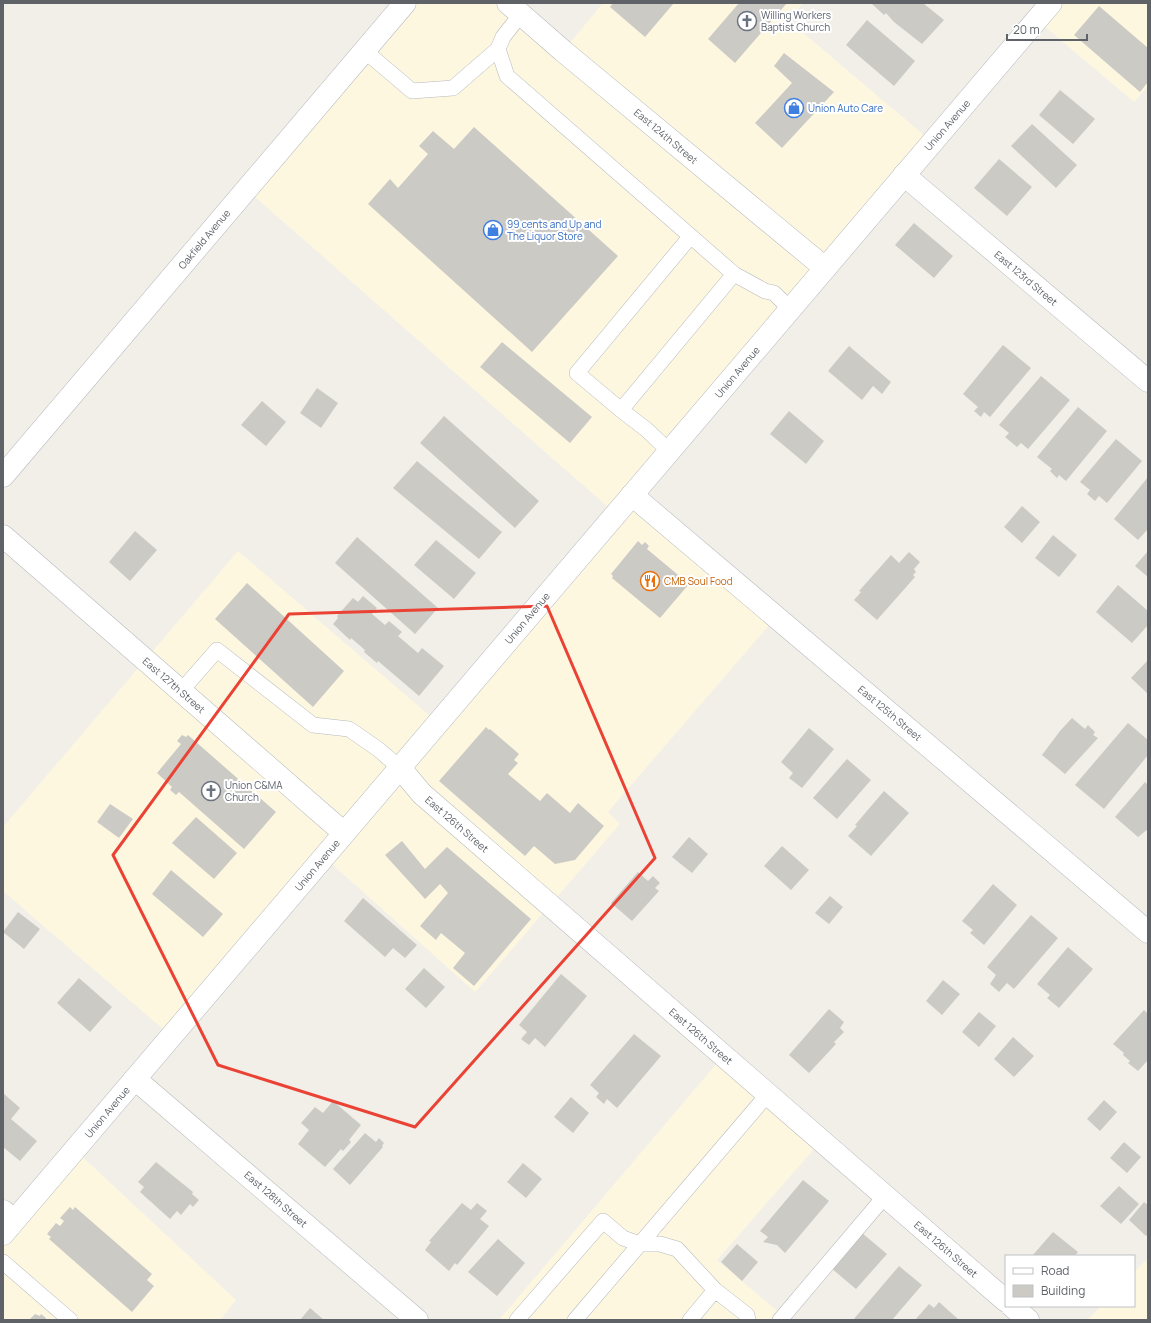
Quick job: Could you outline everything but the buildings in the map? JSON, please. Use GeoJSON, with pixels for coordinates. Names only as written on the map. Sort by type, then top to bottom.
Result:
{"type":"FeatureCollection","features":[{"type":"Feature","properties":{"kind":"street","name":"Oakfield Avenue"},"geometry":{"type":"LineString","coordinates":[[3,476],[405,3]]}},
{"type":"Feature","properties":{"kind":"street","name":"Union Avenue"},"geometry":{"type":"LineString","coordinates":[[7,1222],[135,1079],[1051,3]]}},
{"type":"Feature","properties":{"kind":"street","name":"East 124th Street"},"geometry":{"type":"LineString","coordinates":[[514,8],[825,268]]}},
{"type":"Feature","properties":{"kind":"street","name":"East 123rd Street"},"geometry":{"type":"LineString","coordinates":[[904,175],[1148,381]]}},
{"type":"Feature","properties":{"kind":"street","name":"East 125th Street"},"geometry":{"type":"LineString","coordinates":[[632,495],[1148,932]]}},
{"type":"Feature","properties":{"kind":"street","name":"East 127th Street"},"geometry":{"type":"LineString","coordinates":[[3,536],[344,833]]}},
{"type":"Feature","properties":{"kind":"street","name":"East 126th Street"},"geometry":{"type":"LineString","coordinates":[[400,768],[422,794],[1005,1300]]}},
{"type":"Feature","properties":{"kind":"street","name":"East 128th Street"},"geometry":{"type":"LineString","coordinates":[[135,1079],[417,1320]]}},
{"type":"Feature","properties":{"kind":"street"},"geometry":{"type":"LineString","coordinates":[[1013,1307],[1028,1320]]}},
{"type":"Feature","properties":{"kind":"lane"},"geometry":{"type":"LineString","coordinates":[[365,51],[412,91],[452,88],[498,49],[514,8]]}},
{"type":"Feature","properties":{"kind":"lane"},"geometry":{"type":"LineString","coordinates":[[498,49],[507,76],[734,274],[765,291],[774,294],[790,309]]}},
{"type":"Feature","properties":{"kind":"lane"},"geometry":{"type":"LineString","coordinates":[[669,452],[647,430],[578,373],[690,237]]}},
{"type":"Feature","properties":{"kind":"lane"},"geometry":{"type":"LineString","coordinates":[[621,410],[734,274]]}},
{"type":"Feature","properties":{"kind":"lane"},"geometry":{"type":"LineString","coordinates":[[181,691],[217,650],[313,725],[349,729],[378,749],[400,768]]}},
{"type":"Feature","properties":{"kind":"lane"},"geometry":{"type":"LineString","coordinates":[[576,1320],[768,1094]]}},
{"type":"Feature","properties":{"kind":"lane"},"geometry":{"type":"LineString","coordinates":[[780,1320],[885,1196]]}},
{"type":"Feature","properties":{"kind":"lane"},"geometry":{"type":"LineString","coordinates":[[518,1320],[603,1221],[623,1238],[640,1244],[660,1244],[677,1249],[715,1290],[747,1315],[748,1320]]}},
{"type":"Feature","properties":{"kind":"lane"},"geometry":{"type":"LineString","coordinates":[[3,1262],[70,1320]]}},
{"type":"Feature","properties":{"kind":"lane"},"geometry":{"type":"LineString","coordinates":[[690,1320],[715,1290]]}},
{"type":"Feature","properties":{"kind":"highlighted area"},"geometry":{"type":"Polygon","coordinates":[[[547,606],[655,858],[415,1127],[218,1065],[113,855],[289,614],[547,606]]]}},
{"type":"Feature","properties":{"kind":"shaded area"},"geometry":{"type":"Polygon","coordinates":[[[405,3],[508,3],[563,51],[603,3],[803,3],[788,20],[932,142],[632,495],[776,617],[608,812],[620,824],[475,992],[324,857],[171,1036],[3,891],[3,827],[238,551],[438,723],[616,514],[246,189],[405,3]]]}},
{"type":"Feature","properties":{"kind":"shaded area"},"geometry":{"type":"Polygon","coordinates":[[[1051,3],[1148,3],[1148,86],[1134,102],[1037,20],[1051,3]]]}},
{"type":"Feature","properties":{"kind":"shaded area"},"geometry":{"type":"Polygon","coordinates":[[[723,1056],[821,1141],[717,1260],[788,1320],[499,1320],[723,1056]]]}},
{"type":"Feature","properties":{"kind":"shaded area"},"geometry":{"type":"Polygon","coordinates":[[[75,1150],[236,1300],[220,1320],[3,1320],[3,1211],[14,1220],[75,1150]]]}},
{"type":"Feature","properties":{"kind":"shaded area"},"geometry":{"type":"Polygon","coordinates":[[[1148,1258],[1148,1320],[1087,1320],[1100,1307],[1135,1307],[1135,1271],[1148,1258]]]}},
{"type":"Feature","properties":{"kind":"place","name":"Willing Workers Baptist Church"},"geometry":{"type":"Point","coordinates":[747,21]}},
{"type":"Feature","properties":{"kind":"place","name":"Union Auto Care"},"geometry":{"type":"Point","coordinates":[794,108]}},
{"type":"Feature","properties":{"kind":"place","name":"99 cents and Up and The Liquor Store"},"geometry":{"type":"Point","coordinates":[493,230]}},
{"type":"Feature","properties":{"kind":"place","name":"CMB Soul Food"},"geometry":{"type":"Point","coordinates":[650,581]}},
{"type":"Feature","properties":{"kind":"place","name":"Union C&MA Church"},"geometry":{"type":"Point","coordinates":[211,791]}}]}
